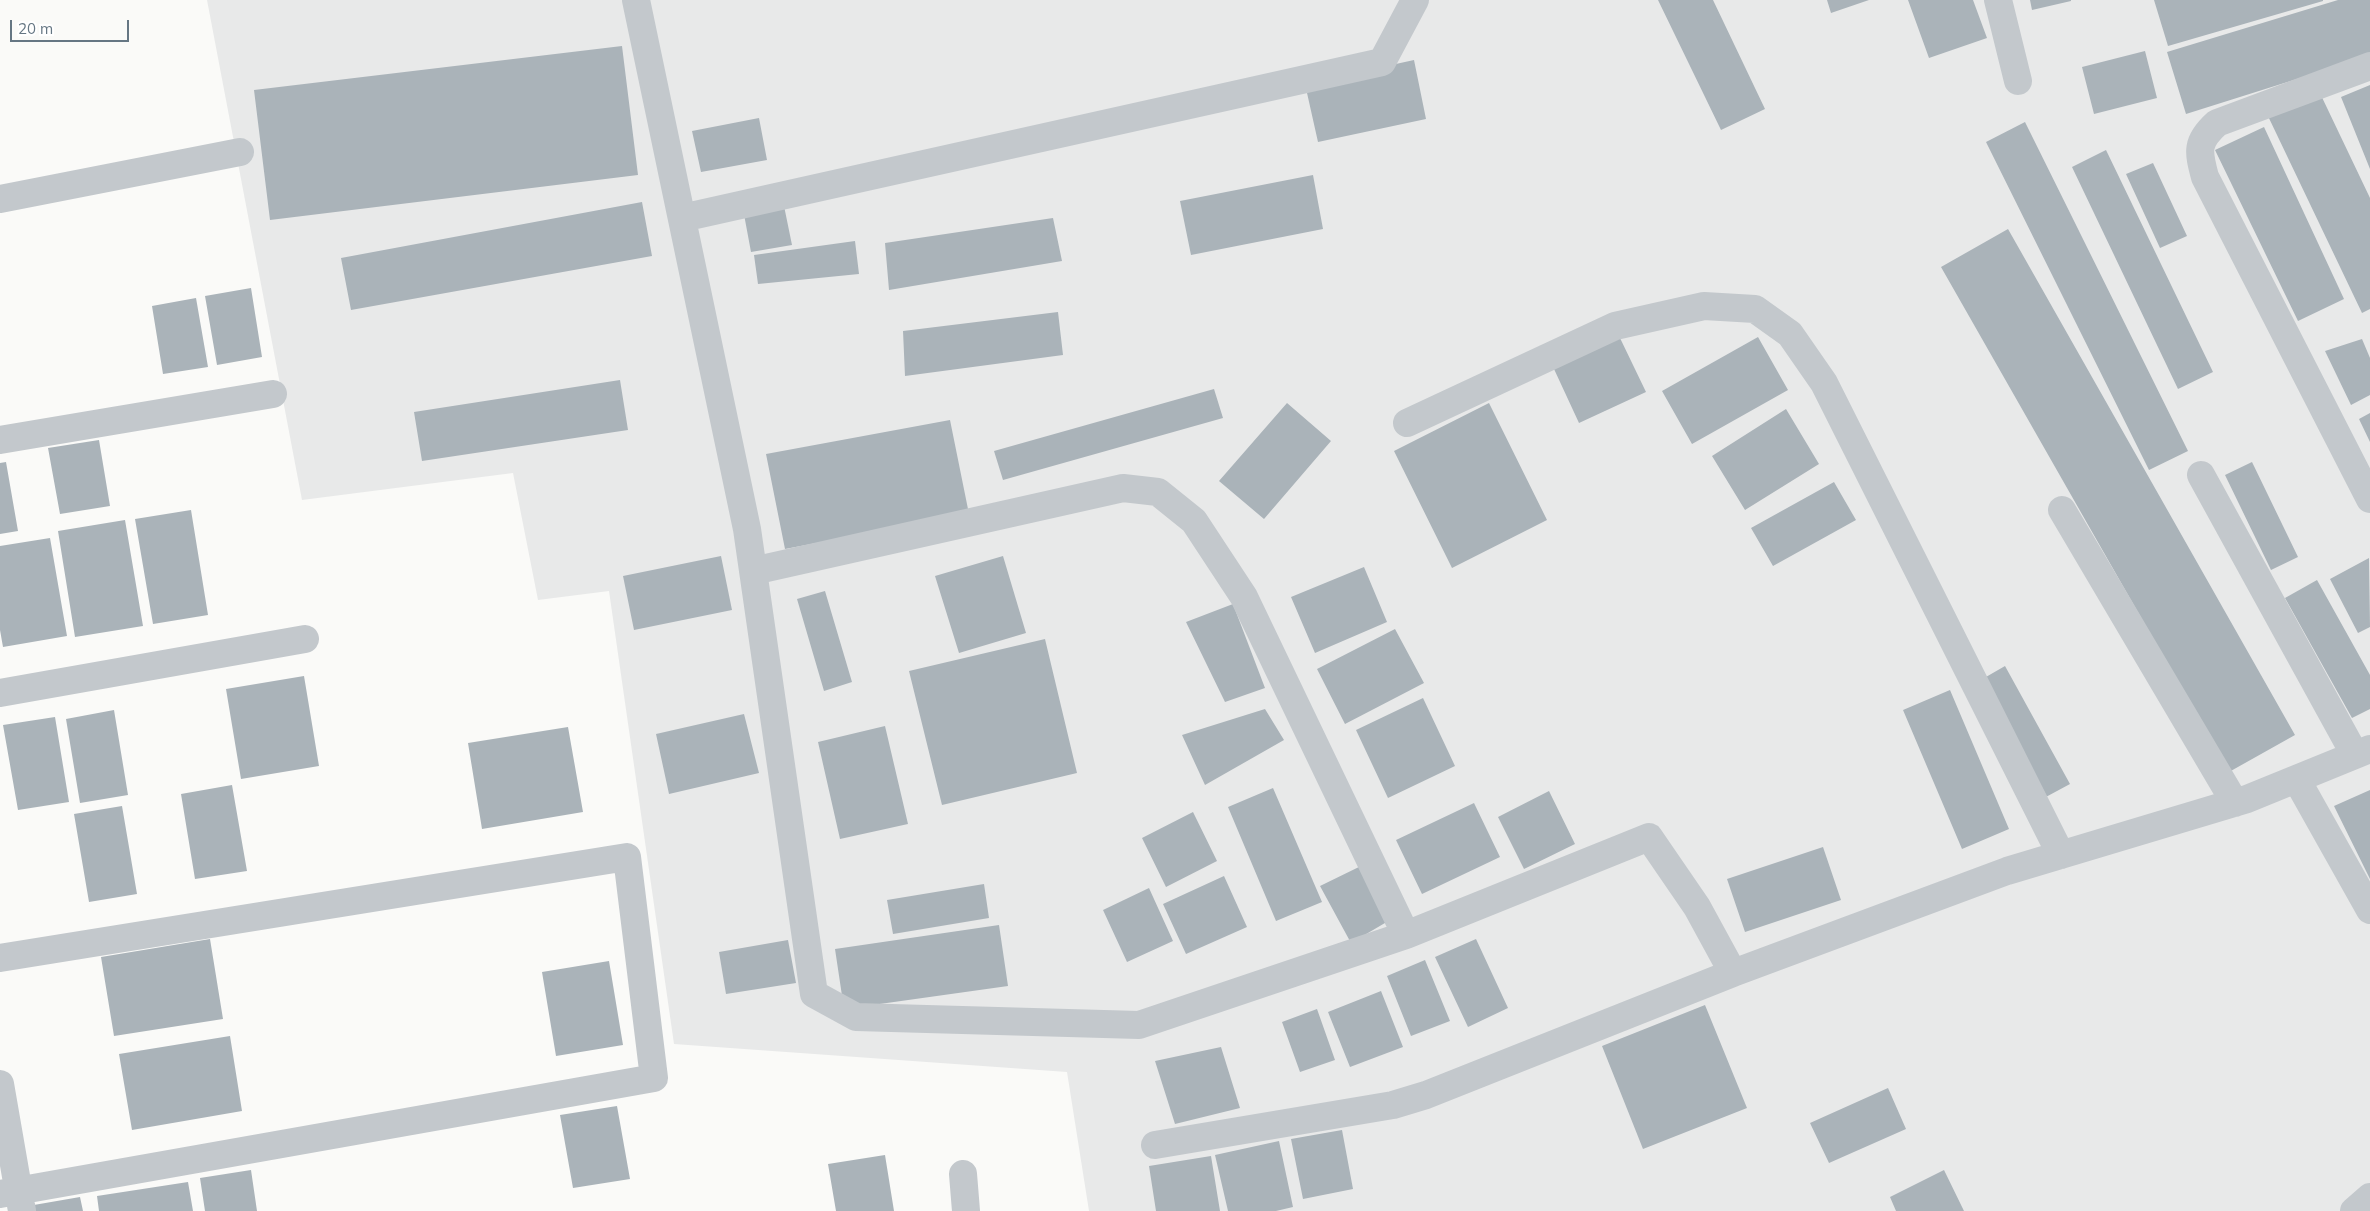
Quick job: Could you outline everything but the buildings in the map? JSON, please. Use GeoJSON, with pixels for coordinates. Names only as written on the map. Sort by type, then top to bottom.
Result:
{"type":"FeatureCollection","features":[{"type":"Feature","properties":{"kind":"street"},"geometry":{"type":"LineString","coordinates":[[636,0],[747,529],[814,994],[856,1017],[1139,1025],[1406,935],[1649,837],[1697,907],[1733,973]]}},
{"type":"Feature","properties":{"kind":"street"},"geometry":{"type":"LineString","coordinates":[[682,218],[1382,62],[1415,0]]}},
{"type":"Feature","properties":{"kind":"street"},"geometry":{"type":"LineString","coordinates":[[1998,0],[2018,81]]}},
{"type":"Feature","properties":{"kind":"street"},"geometry":{"type":"LineString","coordinates":[[2370,66],[2217,124],[2205,134],[2199,147],[2205,177],[2370,499]]}},
{"type":"Feature","properties":{"kind":"street"},"geometry":{"type":"LineString","coordinates":[[0,198],[240,152]]}},
{"type":"Feature","properties":{"kind":"street"},"geometry":{"type":"LineString","coordinates":[[1407,423],[1615,326],[1704,306],[1755,309],[1790,334],[1824,383],[2061,855]]}},
{"type":"Feature","properties":{"kind":"street"},"geometry":{"type":"LineString","coordinates":[[0,440],[273,394]]}},
{"type":"Feature","properties":{"kind":"street"},"geometry":{"type":"LineString","coordinates":[[1155,1145],[1393,1105],[1426,1095],[1733,973],[2007,870],[2235,803],[2298,780],[2362,752],[2202,475]]}},
{"type":"Feature","properties":{"kind":"street"},"geometry":{"type":"LineString","coordinates":[[753,570],[1123,488],[1158,492],[1194,522],[1244,598],[1406,935]]}},
{"type":"Feature","properties":{"kind":"street"},"geometry":{"type":"LineString","coordinates":[[2062,510],[2235,803]]}},
{"type":"Feature","properties":{"kind":"street"},"geometry":{"type":"LineString","coordinates":[[0,693],[306,639]]}},
{"type":"Feature","properties":{"kind":"street"},"geometry":{"type":"LineString","coordinates":[[2298,780],[2370,910]]}},
{"type":"Feature","properties":{"kind":"street"},"geometry":{"type":"LineString","coordinates":[[0,958],[627,858],[654,1078],[13,1199],[0,1084]]}},
{"type":"Feature","properties":{"kind":"street"},"geometry":{"type":"LineString","coordinates":[[963,1174],[966,1211]]}},
{"type":"Feature","properties":{"kind":"street"},"geometry":{"type":"LineString","coordinates":[[2354,1211],[2370,1197]]}},
{"type":"Feature","properties":{"kind":"shaded area"},"geometry":{"type":"Polygon","coordinates":[[[207,0],[2370,0],[2370,1211],[1089,1211],[1067,1072],[674,1044],[609,591],[538,600],[513,473],[302,500],[207,0]]]}}]}
